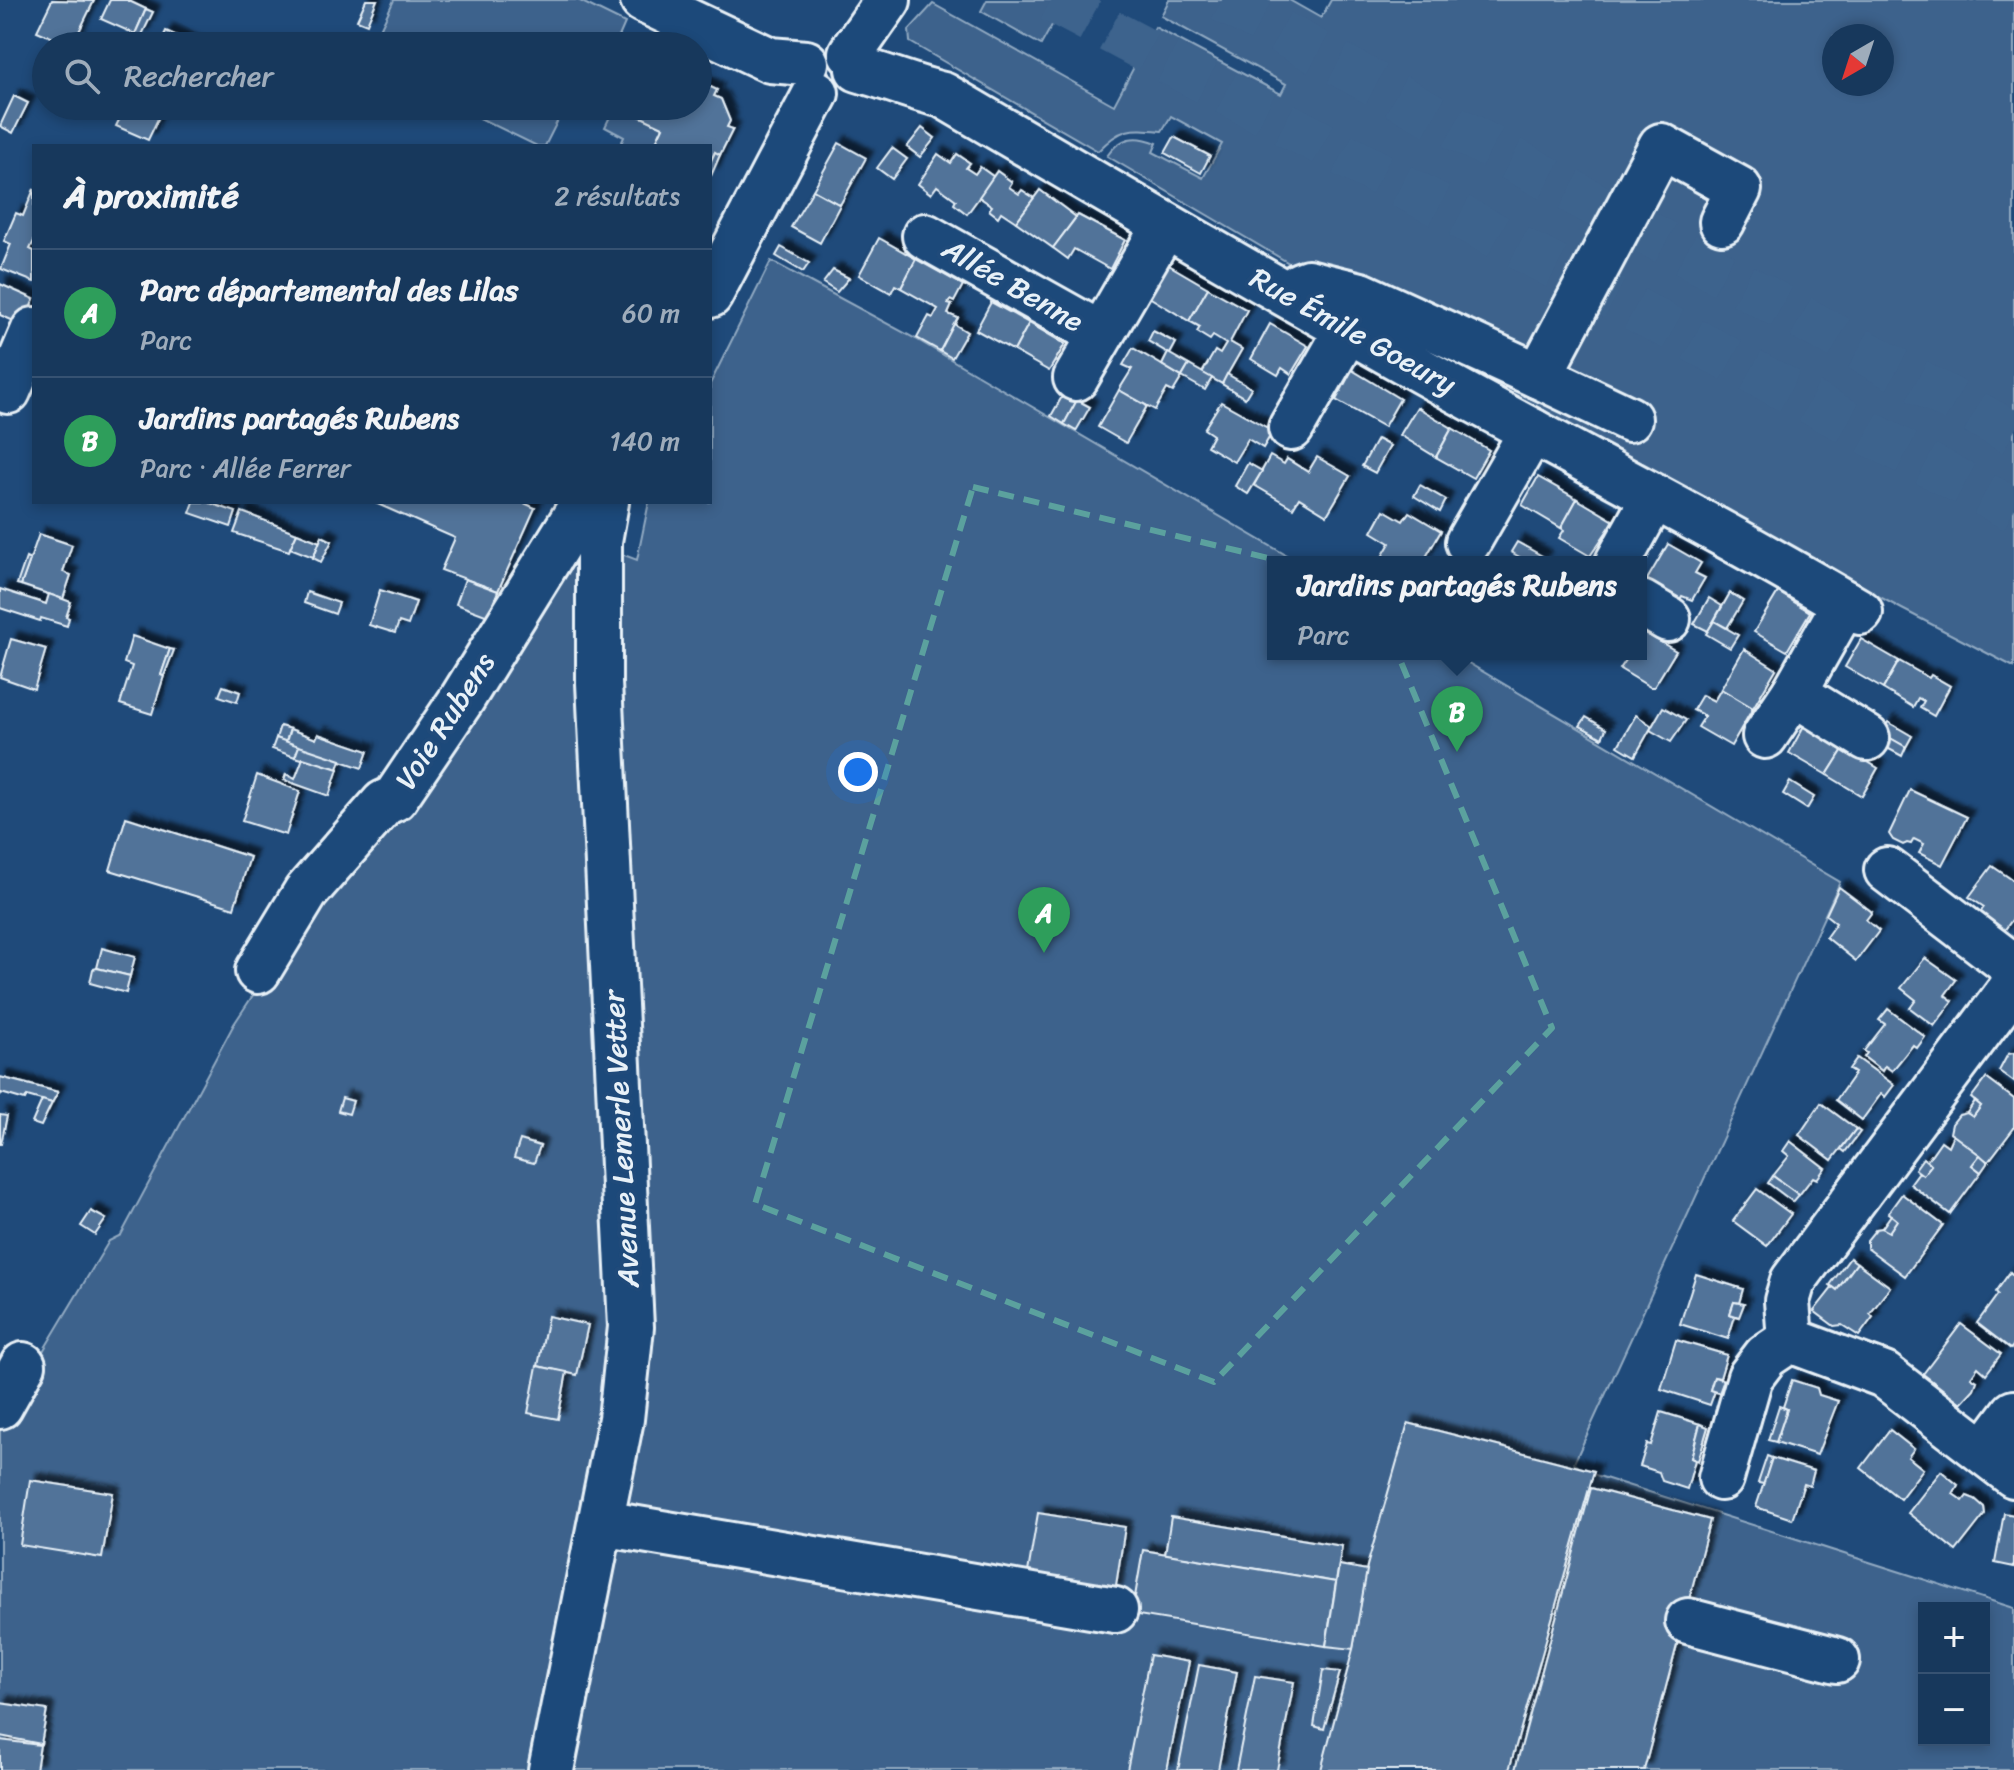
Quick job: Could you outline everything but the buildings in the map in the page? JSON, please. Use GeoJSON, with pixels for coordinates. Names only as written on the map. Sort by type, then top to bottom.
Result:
{"type":"FeatureCollection","features":[{"type":"Feature","properties":{"kind":"street"},"geometry":{"type":"LineString","coordinates":[[643,0],[711,32]]}},
{"type":"Feature","properties":{"kind":"street"},"geometry":{"type":"LineString","coordinates":[[712,33],[811,78],[832,98],[854,86],[855,61],[888,0]]}},
{"type":"Feature","properties":{"kind":"street","name":"Rue Émile Goeury"},"geometry":{"type":"LineString","coordinates":[[855,61],[909,87],[943,95],[1348,329],[1852,608],[1794,693]]}},
{"type":"Feature","properties":{"kind":"street"},"geometry":{"type":"LineString","coordinates":[[712,291],[811,78]]}},
{"type":"Feature","properties":{"kind":"street"},"geometry":{"type":"LineString","coordinates":[[1539,376],[1661,146],[1739,189],[1722,222]]}},
{"type":"Feature","properties":{"kind":"street","name":"Allée Benne"},"geometry":{"type":"LineString","coordinates":[[1076,378],[1165,225]]}},
{"type":"Feature","properties":{"kind":"street","name":"Allée Benne"},"geometry":{"type":"LineString","coordinates":[[925,236],[1100,334]]}},
{"type":"Feature","properties":{"kind":"street"},"geometry":{"type":"LineString","coordinates":[[1294,298],[1300,285],[1308,282],[1361,295],[1629,419]]}},
{"type":"Feature","properties":{"kind":"street"},"geometry":{"type":"LineString","coordinates":[[1291,428],[1348,329]]}},
{"type":"Feature","properties":{"kind":"street"},"geometry":{"type":"LineString","coordinates":[[8,391],[32,335]]}},
{"type":"Feature","properties":{"kind":"street"},"geometry":{"type":"LineString","coordinates":[[1468,542],[1532,431]]}},
{"type":"Feature","properties":{"kind":"street"},"geometry":{"type":"LineString","coordinates":[[1621,556],[1654,497]]}},
{"type":"Feature","properties":{"kind":"street","name":"Voie Rubens"},"geometry":{"type":"LineString","coordinates":[[258,971],[306,892],[384,803],[395,798],[462,699],[585,504]]}},
{"type":"Feature","properties":{"kind":"street","name":"Avenue Lemerle Vetter"},"geometry":{"type":"LineString","coordinates":[[551,1770],[621,1419],[631,1327],[600,710],[599,541],[585,504]]}},
{"type":"Feature","properties":{"kind":"street"},"geometry":{"type":"LineString","coordinates":[[1765,736],[1794,693],[1867,738]]}},
{"type":"Feature","properties":{"kind":"street"},"geometry":{"type":"LineString","coordinates":[[1887,870],[2014,967]]}},
{"type":"Feature","properties":{"kind":"street"},"geometry":{"type":"LineString","coordinates":[[1790,1340],[1787,1301],[1793,1281],[2014,985]]}},
{"type":"Feature","properties":{"kind":"street"},"geometry":{"type":"LineString","coordinates":[[1790,1340],[1884,1375],[1999,1464],[2014,1413]]}},
{"type":"Feature","properties":{"kind":"street"},"geometry":{"type":"LineString","coordinates":[[1721,1478],[1750,1377],[1766,1356],[1790,1340]]}},
{"type":"Feature","properties":{"kind":"street"},"geometry":{"type":"LineString","coordinates":[[0,1406],[23,1365]]}},
{"type":"Feature","properties":{"kind":"street"},"geometry":{"type":"LineString","coordinates":[[602,1523],[1115,1610]]}},
{"type":"Feature","properties":{"kind":"street"},"geometry":{"type":"LineString","coordinates":[[1688,1621],[1837,1660]]}},
{"type":"Feature","properties":{"kind":"highlighted area"},"geometry":{"type":"Polygon","coordinates":[[[973,487],[1368,582],[1552,1028],[1214,1382],[755,1204],[973,487]]]}},
{"type":"Feature","properties":{"kind":"shaded area"},"geometry":{"type":"Polygon","coordinates":[[[394,0],[578,0],[625,23],[621,32],[379,32],[394,0]]]}},
{"type":"Feature","properties":{"kind":"shaded area"},"geometry":{"type":"Polygon","coordinates":[[[987,0],[1066,0],[1041,45],[981,11],[987,0]]]}},
{"type":"Feature","properties":{"kind":"shaded area"},"geometry":{"type":"Polygon","coordinates":[[[1169,0],[1289,0],[1321,18],[1331,0],[2014,0],[2014,667],[1571,429],[1107,156],[1123,141],[1135,138],[1149,140],[1157,143],[1153,152],[1203,178],[1222,144],[1171,116],[1162,131],[1142,129],[1120,133],[1098,151],[910,42],[909,30],[933,4],[1114,105],[1155,27],[1281,94],[1286,84],[1161,16],[1169,0]]]}},
{"type":"Feature","properties":{"kind":"shaded area"},"geometry":{"type":"Polygon","coordinates":[[[484,120],[558,120],[546,144],[533,144],[484,120]]]}},
{"type":"Feature","properties":{"kind":"shaded area"},"geometry":{"type":"Polygon","coordinates":[[[608,120],[648,120],[663,127],[655,144],[621,144],[624,137],[605,127],[608,120]]]}},
{"type":"Feature","properties":{"kind":"shaded area"},"geometry":{"type":"Polygon","coordinates":[[[771,261],[916,339],[1288,556],[1267,556],[1267,660],[1463,660],[1840,882],[1574,1463],[1586,1472],[2014,1608],[2014,1770],[0,1770],[0,1423],[109,1241],[121,1235],[234,1024],[331,877],[569,534],[637,560],[649,504],[712,504],[712,380],[771,261]]]}},
{"type":"Feature","properties":{"kind":"tunnel"},"geometry":{"type":"LineString","coordinates":[[1051,0],[2014,510]]}},
{"type":"Feature","properties":{"kind":"tunnel"},"geometry":{"type":"LineString","coordinates":[[1222,0],[2014,434]]}},
{"type":"Feature","properties":{"kind":"place","name":"Jardins partagés Rubens"},"geometry":{"type":"Point","coordinates":[1457,752]}},
{"type":"Feature","properties":{"kind":"place","name":"Parc départemental des Lilas"},"geometry":{"type":"Point","coordinates":[1044,953]}}]}
